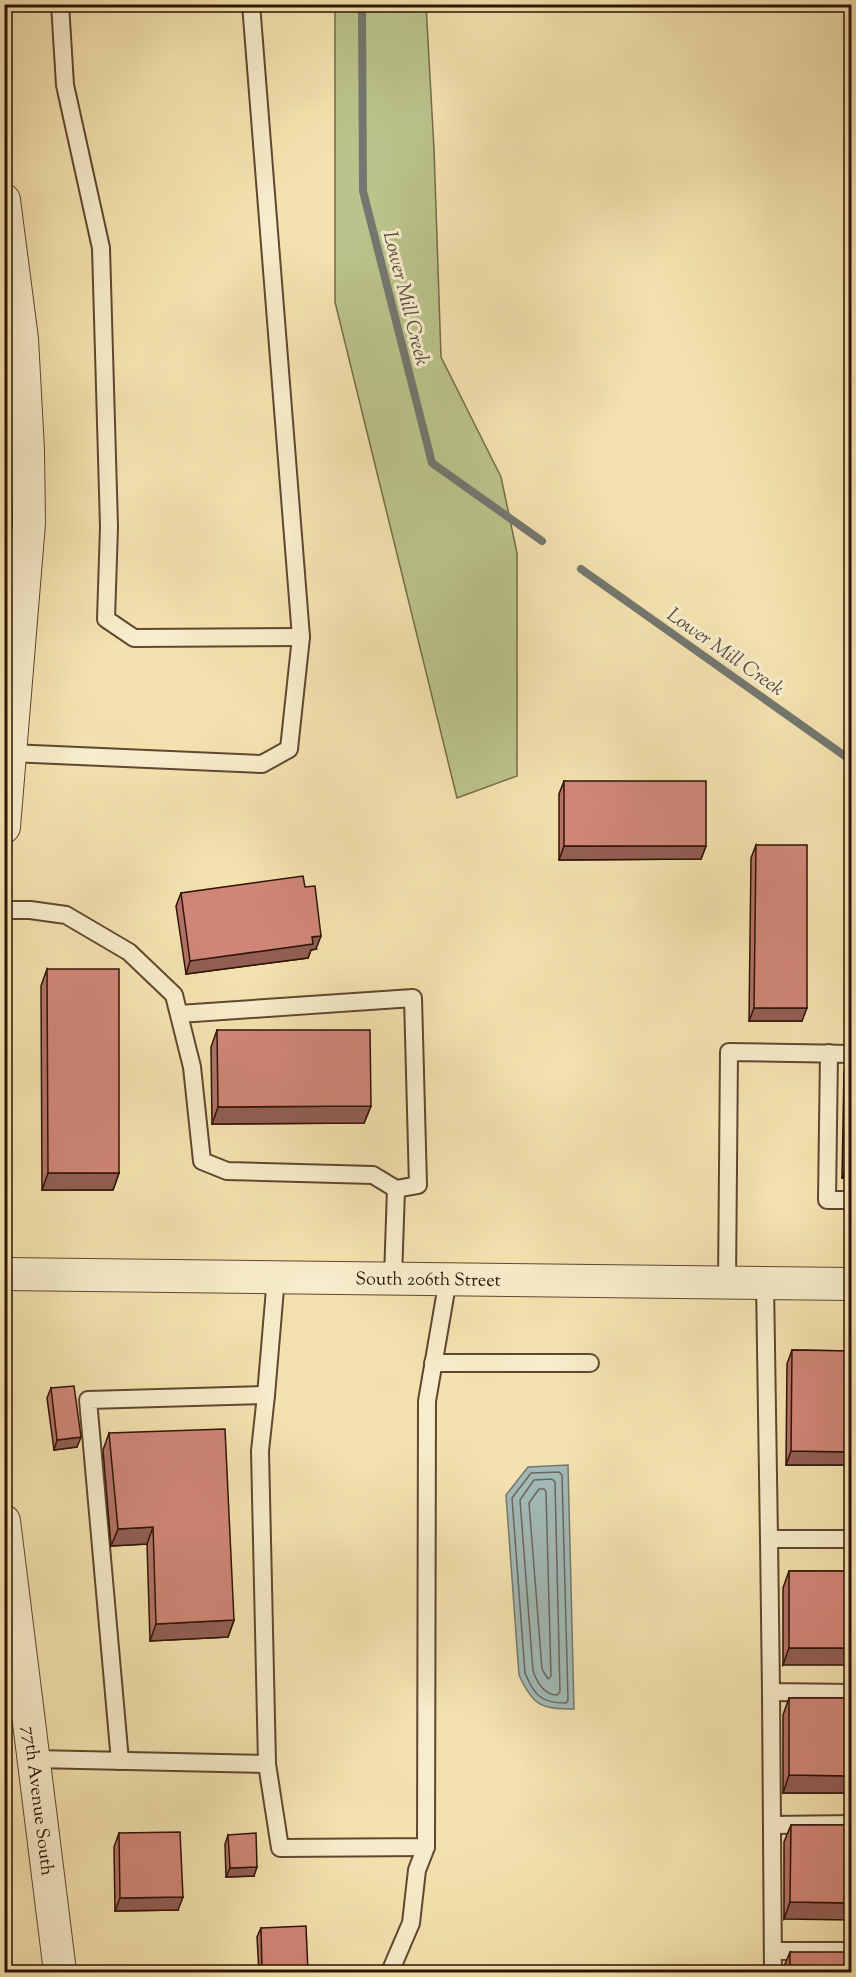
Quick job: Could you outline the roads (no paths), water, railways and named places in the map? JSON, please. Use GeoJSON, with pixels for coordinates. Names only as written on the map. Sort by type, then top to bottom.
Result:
{"type":"FeatureCollection","features":[{"type":"Feature","properties":{"kind":"street"},"geometry":{"type":"LineString","coordinates":[[4,200],[22,339],[29,523],[4,827]]}},
{"type":"Feature","properties":{"kind":"street","name":"South 206th Street"},"geometry":{"type":"LineString","coordinates":[[4,1274],[852,1284]]}},
{"type":"Feature","properties":{"kind":"street","name":"77th Avenue South"},"geometry":{"type":"LineString","coordinates":[[4,1521],[60,1972]]}},
{"type":"Feature","properties":{"kind":"lane"},"geometry":{"type":"LineString","coordinates":[[60,4],[65,85],[101,248],[109,528],[106,619],[134,638],[301,637]]}},
{"type":"Feature","properties":{"kind":"lane"},"geometry":{"type":"LineString","coordinates":[[10,753],[262,764],[290,749],[301,637],[251,4]]}},
{"type":"Feature","properties":{"kind":"lane"},"geometry":{"type":"LineString","coordinates":[[4,910],[30,910],[66,915],[129,952],[174,995],[192,1067],[202,1161],[227,1171],[373,1175],[396,1189],[418,1185],[413,998],[179,1014]]}},
{"type":"Feature","properties":{"kind":"lane"},"geometry":{"type":"LineString","coordinates":[[727,1282],[729,1052],[852,1054]]}},
{"type":"Feature","properties":{"kind":"lane"},"geometry":{"type":"LineString","coordinates":[[829,1053],[828,1200],[852,1200]]}},
{"type":"Feature","properties":{"kind":"lane"},"geometry":{"type":"LineString","coordinates":[[393,1278],[396,1189]]}},
{"type":"Feature","properties":{"kind":"lane"},"geometry":{"type":"LineString","coordinates":[[276,1277],[267,1395],[260,1450],[267,1764],[280,1848],[426,1847]]}},
{"type":"Feature","properties":{"kind":"lane"},"geometry":{"type":"LineString","coordinates":[[390,1972],[411,1923],[417,1870],[426,1847],[426,1401],[448,1279]]}},
{"type":"Feature","properties":{"kind":"lane"},"geometry":{"type":"LineString","coordinates":[[765,1283],[773,1972]]}},
{"type":"Feature","properties":{"kind":"lane"},"geometry":{"type":"LineString","coordinates":[[433,1363],[590,1363]]}},
{"type":"Feature","properties":{"kind":"lane"},"geometry":{"type":"LineString","coordinates":[[120,1761],[88,1400],[267,1395]]}},
{"type":"Feature","properties":{"kind":"lane"},"geometry":{"type":"LineString","coordinates":[[769,1539],[852,1539]]}},
{"type":"Feature","properties":{"kind":"lane"},"geometry":{"type":"LineString","coordinates":[[771,1692],[852,1693]]}},
{"type":"Feature","properties":{"kind":"lane"},"geometry":{"type":"LineString","coordinates":[[34,1759],[267,1764]]}},
{"type":"Feature","properties":{"kind":"lane"},"geometry":{"type":"LineString","coordinates":[[772,1825],[852,1824]]}},
{"type":"Feature","properties":{"kind":"lane"},"geometry":{"type":"LineString","coordinates":[[773,1951],[852,1951]]}},
{"type":"Feature","properties":{"kind":"water"},"geometry":{"type":"Polygon","coordinates":[[[568,1465],[574,1709],[553,1708],[539,1704],[529,1693],[519,1675],[506,1495],[528,1467],[568,1465]]]}},
{"type":"Feature","properties":{"kind":"waterway","name":"Lower Mill Creek"},"geometry":{"type":"LineString","coordinates":[[362,4],[363,191],[432,463],[542,541]]}},
{"type":"Feature","properties":{"kind":"waterway","name":"Lower Mill Creek"},"geometry":{"type":"LineString","coordinates":[[581,569],[852,761]]}}]}
